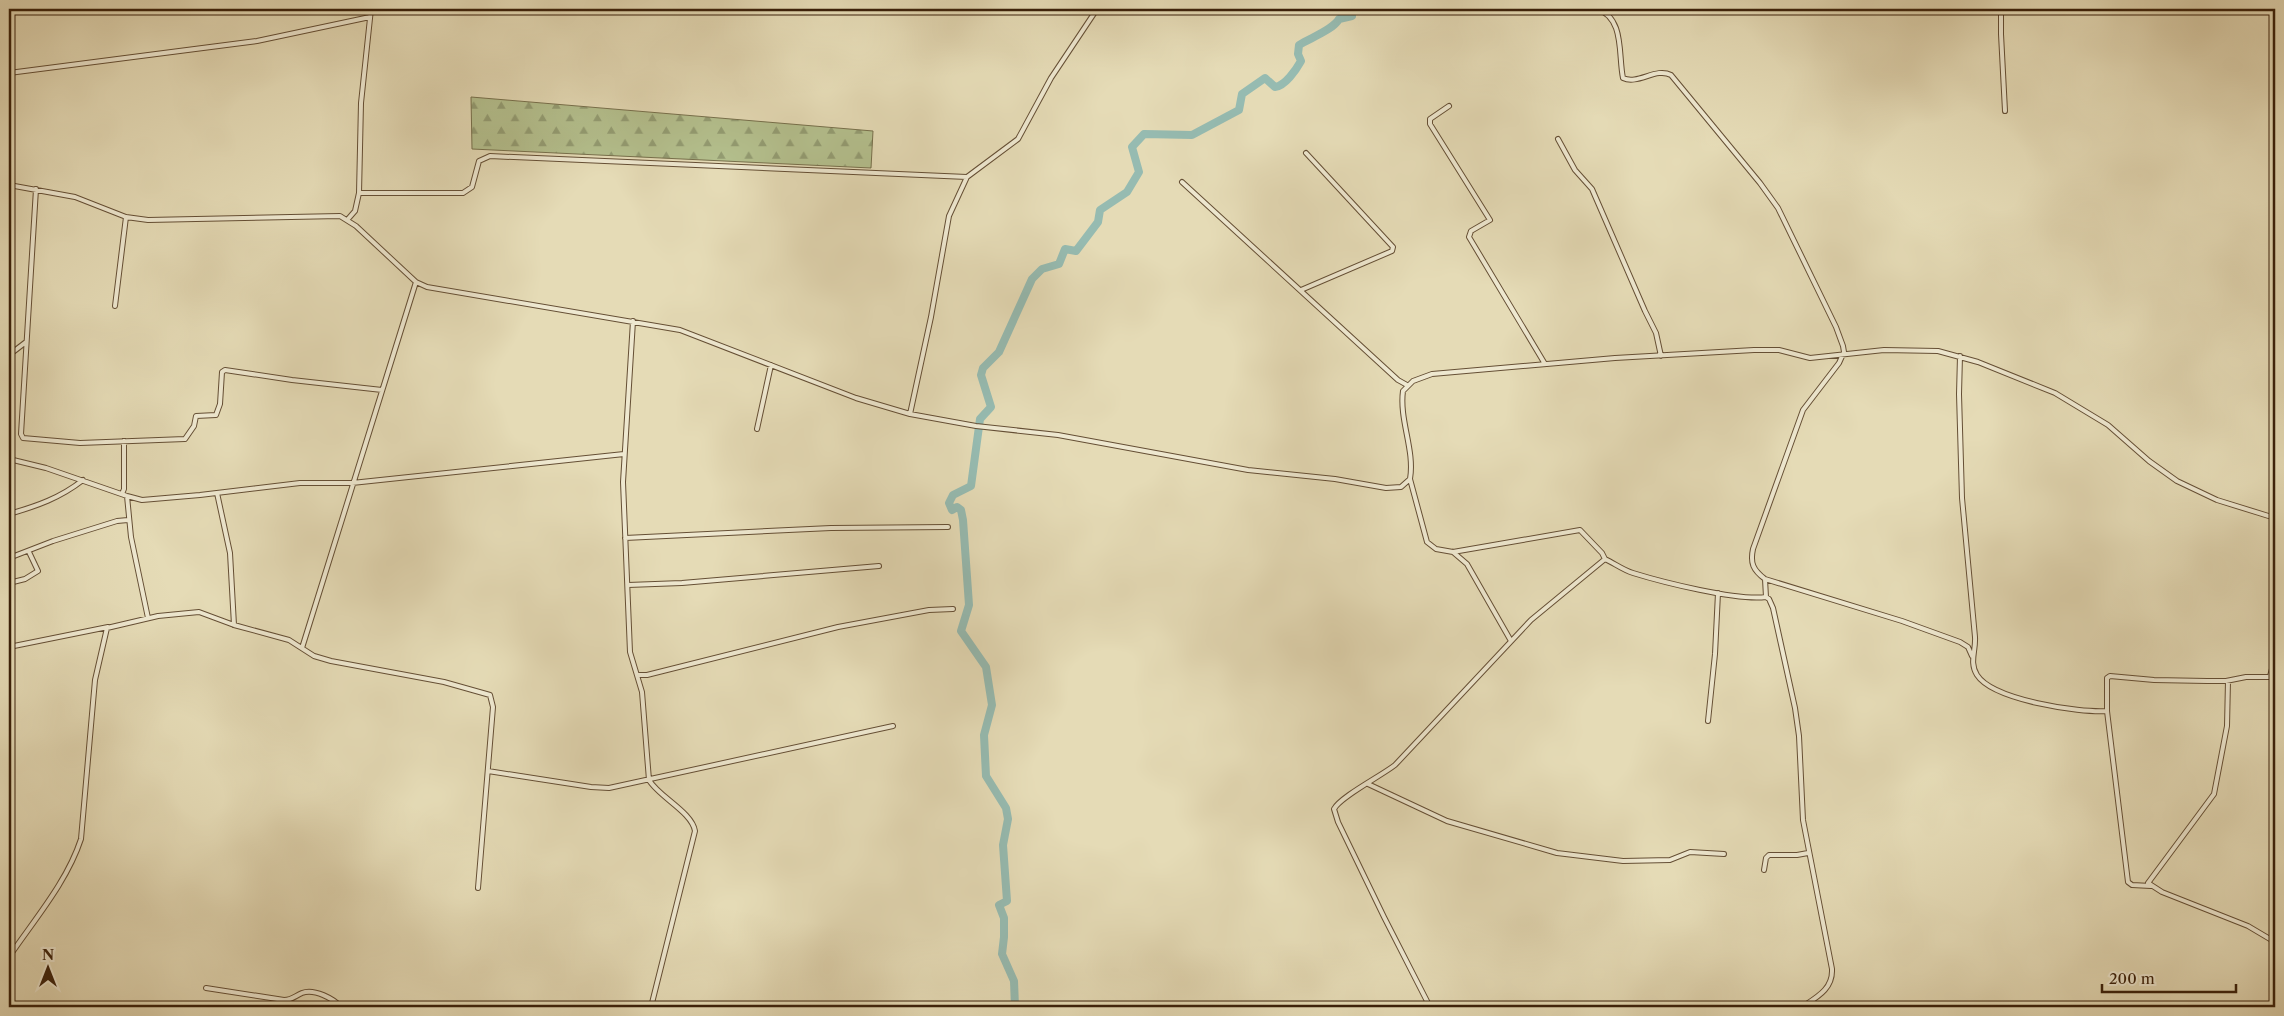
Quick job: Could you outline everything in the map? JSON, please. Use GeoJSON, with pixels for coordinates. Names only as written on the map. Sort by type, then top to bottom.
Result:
{"type":"FeatureCollection","features":[{"type":"Feature","properties":{"kind":"street"},"geometry":{"type":"LineString","coordinates":[[348,219],[355,211],[358,193],[362,103],[371,9]]}},
{"type":"Feature","properties":{"kind":"street"},"geometry":{"type":"LineString","coordinates":[[910,414],[933,307],[949,216],[967,177],[1018,139],[1051,78],[1097,9]]}},
{"type":"Feature","properties":{"kind":"street"},"geometry":{"type":"LineString","coordinates":[[1597,9],[1613,20],[1615,24],[1621,51],[1623,78],[1630,80],[1664,72],[1671,75],[1765,189],[1786,224],[1836,327],[1843,346],[1843,356],[1836,368],[1807,402],[1803,410],[1753,548],[1751,563],[1755,570],[1765,579],[1902,621],[1960,642],[1968,647],[1978,676],[1996,689],[2056,708],[2086,712],[2108,711]]}},
{"type":"Feature","properties":{"kind":"street"},"geometry":{"type":"LineString","coordinates":[[2001,9],[2000,34],[2005,111]]}},
{"type":"Feature","properties":{"kind":"street"},"geometry":{"type":"LineString","coordinates":[[9,73],[257,41],[370,17]]}},
{"type":"Feature","properties":{"kind":"street"},"geometry":{"type":"LineString","coordinates":[[1449,106],[1430,119],[1430,124],[1490,220],[1470,231],[1469,237],[1545,364]]}},
{"type":"Feature","properties":{"kind":"street"},"geometry":{"type":"LineString","coordinates":[[1558,139],[1575,170],[1592,189],[1656,333],[1661,356]]}},
{"type":"Feature","properties":{"kind":"street"},"geometry":{"type":"LineString","coordinates":[[1301,290],[1392,251],[1393,247],[1389,240],[1373,226],[1306,153]]}},
{"type":"Feature","properties":{"kind":"street"},"geometry":{"type":"LineString","coordinates":[[358,193],[463,193],[472,187],[479,161],[490,156],[967,177]]}},
{"type":"Feature","properties":{"kind":"street"},"geometry":{"type":"LineString","coordinates":[[1182,182],[1398,380],[1407,385]]}},
{"type":"Feature","properties":{"kind":"street"},"geometry":{"type":"LineString","coordinates":[[9,185],[75,196],[126,217],[148,220],[334,214],[348,219],[416,282],[439,290],[680,330],[856,398],[910,414],[976,426],[1058,435],[1248,470],[1335,479],[1386,488],[1401,487],[1410,479]]}},
{"type":"Feature","properties":{"kind":"street"},"geometry":{"type":"LineString","coordinates":[[36,189],[22,437],[80,443],[182,439],[187,437],[194,426],[196,416],[216,414],[220,404],[221,374],[225,370],[382,390]]}},
{"type":"Feature","properties":{"kind":"street"},"geometry":{"type":"LineString","coordinates":[[115,306],[126,217]]}},
{"type":"Feature","properties":{"kind":"street"},"geometry":{"type":"LineString","coordinates":[[302,648],[416,282]]}},
{"type":"Feature","properties":{"kind":"street"},"geometry":{"type":"LineString","coordinates":[[633,321],[624,454],[625,538],[630,652],[642,692],[649,780],[654,788],[689,818],[694,825],[695,831],[651,1007]]}},
{"type":"Feature","properties":{"kind":"street"},"geometry":{"type":"LineString","coordinates":[[9,355],[26,342]]}},
{"type":"Feature","properties":{"kind":"street"},"geometry":{"type":"LineString","coordinates":[[1766,597],[1747,597],[1718,592],[1632,573],[1605,559],[1602,553],[1580,530],[1453,552],[1436,549],[1427,542],[1410,479],[1410,459],[1402,396],[1407,385],[1421,378],[1439,373],[1661,356],[1766,350],[1787,351],[1810,358],[1908,349],[1938,351],[1960,356],[2038,385],[2075,403],[2108,425],[2158,468],[2187,487],[2224,502],[2275,518]]}},
{"type":"Feature","properties":{"kind":"street"},"geometry":{"type":"LineString","coordinates":[[1960,356],[1959,421],[1962,498],[1966,528],[1969,590],[1976,638],[1972,656]]}},
{"type":"Feature","properties":{"kind":"street"},"geometry":{"type":"LineString","coordinates":[[757,429],[771,365]]}},
{"type":"Feature","properties":{"kind":"street"},"geometry":{"type":"LineString","coordinates":[[124,441],[124,495],[148,618]]}},
{"type":"Feature","properties":{"kind":"street"},"geometry":{"type":"LineString","coordinates":[[9,459],[46,468],[142,500],[300,483],[352,483],[624,454]]}},
{"type":"Feature","properties":{"kind":"street"},"geometry":{"type":"LineString","coordinates":[[9,514],[44,504],[60,497],[82,480]]}},
{"type":"Feature","properties":{"kind":"street"},"geometry":{"type":"LineString","coordinates":[[217,493],[230,552],[234,625]]}},
{"type":"Feature","properties":{"kind":"street"},"geometry":{"type":"LineString","coordinates":[[9,558],[117,521],[128,520]]}},
{"type":"Feature","properties":{"kind":"street"},"geometry":{"type":"LineString","coordinates":[[625,538],[831,528],[948,526]]}},
{"type":"Feature","properties":{"kind":"street"},"geometry":{"type":"LineString","coordinates":[[9,583],[25,579],[38,571],[29,552]]}},
{"type":"Feature","properties":{"kind":"street"},"geometry":{"type":"LineString","coordinates":[[1453,552],[1467,564],[1511,641]]}},
{"type":"Feature","properties":{"kind":"street"},"geometry":{"type":"LineString","coordinates":[[1430,1007],[1384,918],[1334,813],[1334,809],[1337,804],[1387,772],[1547,605],[1605,559]]}},
{"type":"Feature","properties":{"kind":"street"},"geometry":{"type":"LineString","coordinates":[[628,585],[682,583],[879,566]]}},
{"type":"Feature","properties":{"kind":"street"},"geometry":{"type":"LineString","coordinates":[[1765,579],[1766,597],[1773,608],[1795,708],[1799,736],[1802,820],[1831,957],[1833,976],[1827,988],[1802,1007]]}},
{"type":"Feature","properties":{"kind":"street"},"geometry":{"type":"LineString","coordinates":[[1708,722],[1715,654],[1718,592]]}},
{"type":"Feature","properties":{"kind":"street"},"geometry":{"type":"LineString","coordinates":[[637,675],[646,675],[732,655],[748,649],[838,627],[929,610],[953,609]]}},
{"type":"Feature","properties":{"kind":"street"},"geometry":{"type":"LineString","coordinates":[[9,647],[148,618],[199,612],[234,625],[288,640],[314,656],[331,661],[444,682],[490,695],[493,707],[478,888]]}},
{"type":"Feature","properties":{"kind":"street"},"geometry":{"type":"LineString","coordinates":[[9,957],[49,898],[76,852],[81,839],[96,680],[106,632],[110,626]]}},
{"type":"Feature","properties":{"kind":"street"},"geometry":{"type":"LineString","coordinates":[[2270,676],[2275,658]]}},
{"type":"Feature","properties":{"kind":"street"},"geometry":{"type":"LineString","coordinates":[[2275,677],[2238,678],[2228,681],[2160,680],[2109,676],[2107,678],[2108,711],[2128,882],[2132,885],[2151,886],[2248,926],[2275,942]]}},
{"type":"Feature","properties":{"kind":"street"},"geometry":{"type":"LineString","coordinates":[[2151,886],[2148,883],[2149,880],[2214,794],[2227,726],[2228,681]]}},
{"type":"Feature","properties":{"kind":"street"},"geometry":{"type":"LineString","coordinates":[[488,771],[591,787],[609,788],[893,726]]}},
{"type":"Feature","properties":{"kind":"street"},"geometry":{"type":"LineString","coordinates":[[1368,784],[1447,821],[1557,852],[1623,861],[1670,860],[1690,852],[1724,854]]}},
{"type":"Feature","properties":{"kind":"street"},"geometry":{"type":"LineString","coordinates":[[1764,870],[1769,855],[1808,853]]}},
{"type":"Feature","properties":{"kind":"street"},"geometry":{"type":"LineString","coordinates":[[206,988],[284,1000],[294,999],[306,992],[327,996],[342,1007]]}},
{"type":"Feature","properties":{"kind":"green space"},"geometry":{"type":"Polygon","coordinates":[[[471,97],[873,131],[871,168],[472,149],[471,97]]]}},
{"type":"Feature","properties":{"kind":"waterway"},"geometry":{"type":"LineString","coordinates":[[1015,1007],[1014,981],[1002,954],[1004,918],[999,905],[1007,901],[1003,845],[1008,819],[1006,808],[986,776],[984,735],[992,705],[986,667],[961,631],[969,605],[963,520],[961,510],[957,507],[952,510],[949,503],[953,495],[971,486],[980,419],[991,407],[981,375],[983,368],[999,352],[1032,279],[1042,269],[1059,264],[1065,249],[1076,251],[1098,222],[1100,210],[1127,192],[1139,172],[1132,147],[1144,134],[1192,135],[1239,110],[1242,94],[1265,78],[1275,87],[1283,84],[1301,61],[1298,54],[1299,45],[1327,30],[1339,19],[1352,16],[1351,9]]}}]}
